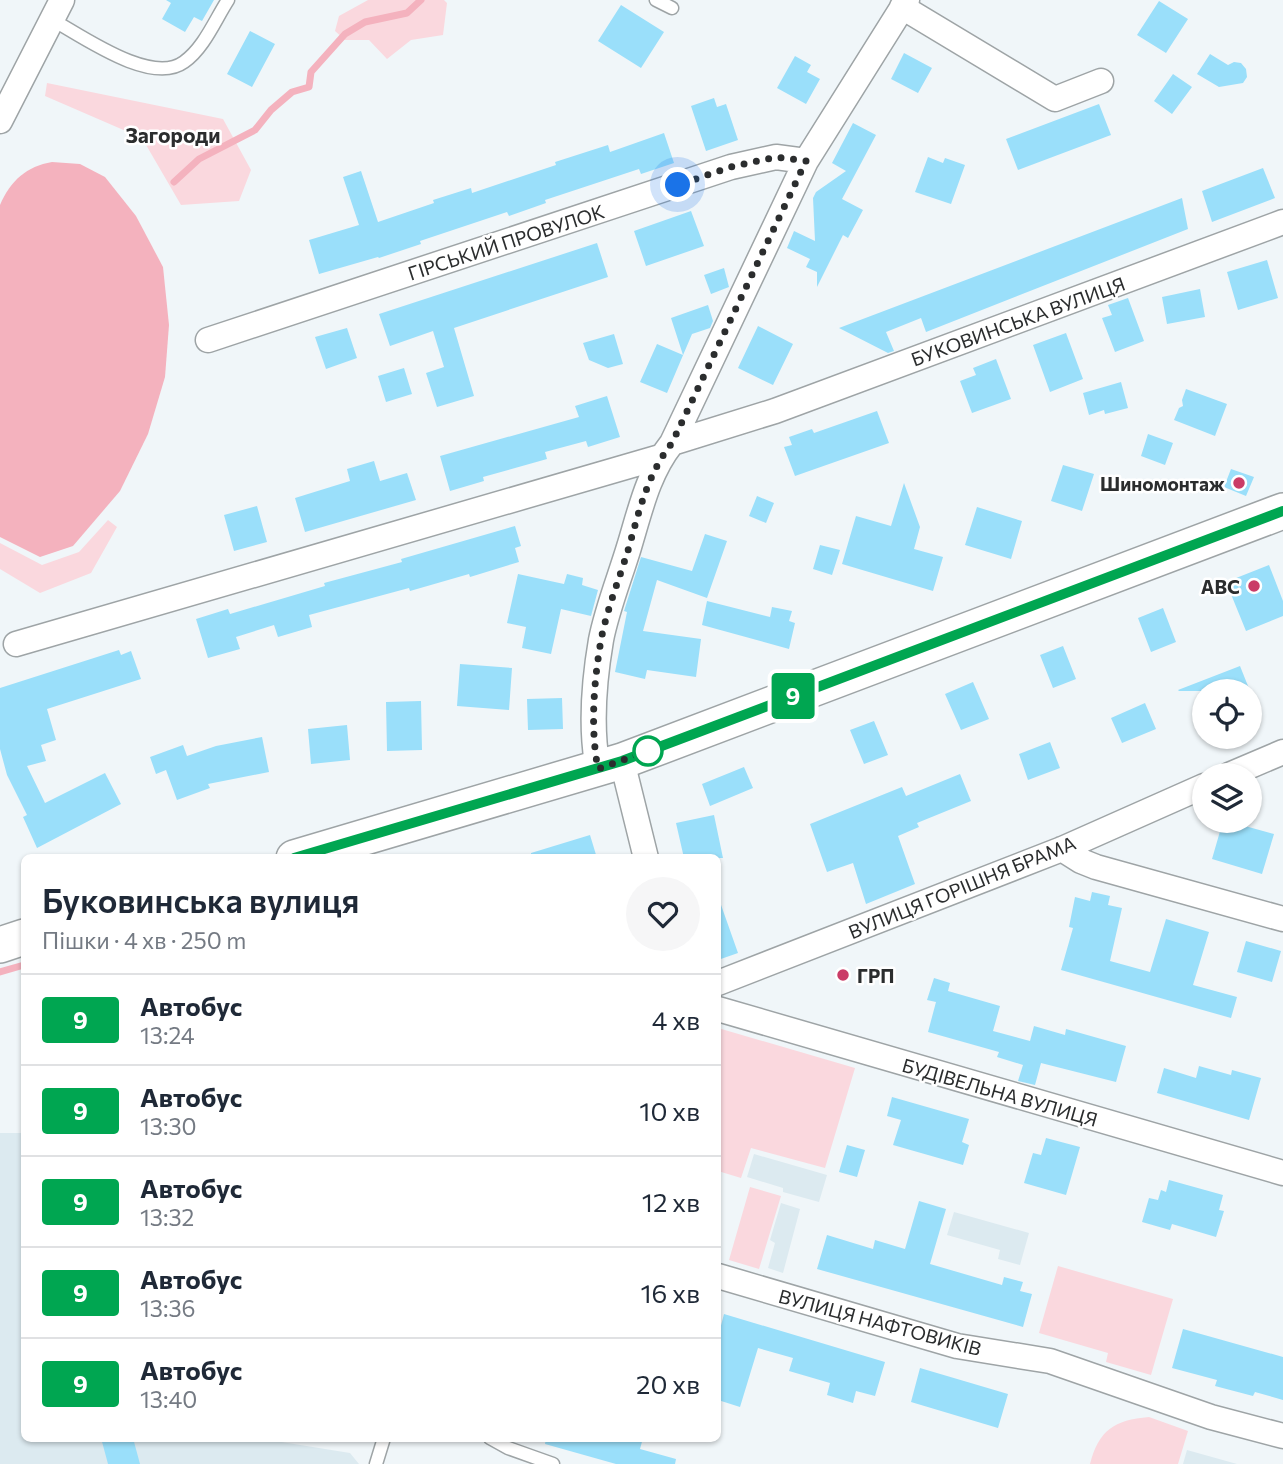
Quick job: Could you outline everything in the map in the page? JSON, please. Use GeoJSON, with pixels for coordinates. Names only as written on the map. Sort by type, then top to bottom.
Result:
{"type":"FeatureCollection","features":[{"type":"Feature","properties":{"kind":"street"},"geometry":{"type":"LineString","coordinates":[[644,854],[610,765],[594,751],[594,706],[601,638],[647,485],[806,161],[904,4],[1055,99],[1101,81]]}},
{"type":"Feature","properties":{"kind":"street"},"geometry":{"type":"LineString","coordinates":[[0,121],[6,92],[57,10]]}},
{"type":"Feature","properties":{"kind":"street","name":"ГІРСЬКИЙ ПРОВУЛОК"},"geometry":{"type":"LineString","coordinates":[[208,341],[731,167],[776,157],[806,161]]}},
{"type":"Feature","properties":{"kind":"street","name":"БУКОВИНСЬКА ВУЛИЦЯ"},"geometry":{"type":"LineString","coordinates":[[16,645],[666,450],[1283,222]]}},
{"type":"Feature","properties":{"kind":"street"},"geometry":{"type":"LineString","coordinates":[[308,854],[610,765],[1280,519]]}},
{"type":"Feature","properties":{"kind":"street"},"geometry":{"type":"LineString","coordinates":[[1257,763],[1283,752]]}},
{"type":"Feature","properties":{"kind":"street","name":"ВУЛИЦЯ ГОРІШНЯ БРАМА"},"geometry":{"type":"LineString","coordinates":[[721,982],[1062,849],[1192,791]]}},
{"type":"Feature","properties":{"kind":"street"},"geometry":{"type":"LineString","coordinates":[[1062,849],[1096,867],[1283,919]]}},
{"type":"Feature","properties":{"kind":"street"},"geometry":{"type":"LineString","coordinates":[[0,945],[21,938]]}},
{"type":"Feature","properties":{"kind":"street","name":"БУДІВЕЛЬНА ВУЛИЦЯ"},"geometry":{"type":"LineString","coordinates":[[721,1010],[1283,1173]]}},
{"type":"Feature","properties":{"kind":"street","name":"ВУЛИЦЯ НАФТОВИКІВ"},"geometry":{"type":"LineString","coordinates":[[721,1277],[957,1346],[1050,1361],[1211,1417],[1283,1436]]}},
{"type":"Feature","properties":{"kind":"lane"},"geometry":{"type":"LineString","coordinates":[[57,10],[143,67],[166,70],[184,62],[200,44],[228,0]]}},
{"type":"Feature","properties":{"kind":"lane"},"geometry":{"type":"LineString","coordinates":[[656,0],[672,8]]}},
{"type":"Feature","properties":{"kind":"lane"},"geometry":{"type":"LineString","coordinates":[[376,1464],[383,1442]]}},
{"type":"Feature","properties":{"kind":"lane"},"geometry":{"type":"LineString","coordinates":[[497,1442],[553,1464]]}},
{"type":"Feature","properties":{"kind":"shaded area"},"geometry":{"type":"Polygon","coordinates":[[[368,0],[444,0],[447,3],[443,35],[411,40],[387,59],[369,40],[345,40],[335,31],[339,16],[368,0]]]}},
{"type":"Feature","properties":{"kind":"shaded area"},"geometry":{"type":"Polygon","coordinates":[[[47,83],[223,119],[251,170],[239,201],[181,205],[142,138],[45,96],[47,83]]]}},
{"type":"Feature","properties":{"kind":"shaded area"},"geometry":{"type":"Polygon","coordinates":[[[52,162],[80,164],[105,177],[136,216],[163,267],[169,325],[165,377],[148,434],[120,491],[73,546],[40,557],[0,537],[0,205],[20,176],[35,167],[52,162]]]}},
{"type":"Feature","properties":{"kind":"shaded area"},"geometry":{"type":"Polygon","coordinates":[[[108,520],[117,527],[91,573],[40,593],[0,569],[0,543],[42,565],[79,552],[108,520]]]}},
{"type":"Feature","properties":{"kind":"shaded area"},"geometry":{"type":"Polygon","coordinates":[[[721,1029],[855,1068],[825,1168],[751,1148],[741,1178],[721,1172],[721,1029]]]}},
{"type":"Feature","properties":{"kind":"shaded area"},"geometry":{"type":"Polygon","coordinates":[[[0,1133],[21,1133],[21,1442],[282,1442],[350,1453],[359,1464],[0,1464],[0,1133]]]}},
{"type":"Feature","properties":{"kind":"shaded area"},"geometry":{"type":"Polygon","coordinates":[[[754,1154],[827,1175],[819,1202],[783,1192],[783,1188],[747,1177],[754,1154]]]}},
{"type":"Feature","properties":{"kind":"shaded area"},"geometry":{"type":"Polygon","coordinates":[[[750,1187],[781,1196],[759,1269],[729,1260],[750,1187]]]}},
{"type":"Feature","properties":{"kind":"shaded area"},"geometry":{"type":"Polygon","coordinates":[[[781,1203],[800,1209],[783,1273],[768,1268],[775,1243],[770,1240],[781,1203]]]}},
{"type":"Feature","properties":{"kind":"shaded area"},"geometry":{"type":"Polygon","coordinates":[[[954,1212],[1029,1233],[1020,1265],[998,1259],[1000,1250],[947,1235],[954,1212]]]}},
{"type":"Feature","properties":{"kind":"shaded area"},"geometry":{"type":"Polygon","coordinates":[[[1058,1266],[1173,1299],[1151,1375],[1106,1362],[1108,1353],[1039,1333],[1058,1266]]]}},
{"type":"Feature","properties":{"kind":"shaded area"},"geometry":{"type":"Polygon","coordinates":[[[1149,1417],[1188,1431],[1178,1464],[1090,1464],[1098,1443],[1110,1429],[1126,1421],[1149,1417]]]}},
{"type":"Feature","properties":{"kind":"shaded area"},"geometry":{"type":"Polygon","coordinates":[[[1187,1450],[1237,1464],[1183,1464],[1187,1450]]]}},
{"type":"Feature","properties":{"kind":"building"},"geometry":{"type":"Polygon","coordinates":[[[166,0],[214,0],[202,21],[194,17],[185,32],[162,19],[171,3],[166,0]]]}},
{"type":"Feature","properties":{"kind":"building"},"geometry":{"type":"Polygon","coordinates":[[[1159,1],[1188,19],[1166,53],[1137,35],[1159,1]]]}},
{"type":"Feature","properties":{"kind":"building"},"geometry":{"type":"Polygon","coordinates":[[[621,5],[664,32],[641,68],[598,41],[621,5]]]}},
{"type":"Feature","properties":{"kind":"building"},"geometry":{"type":"Polygon","coordinates":[[[250,31],[275,44],[252,87],[227,74],[250,31]]]}},
{"type":"Feature","properties":{"kind":"building"},"geometry":{"type":"Polygon","coordinates":[[[904,53],[932,68],[918,93],[891,79],[904,53]]]}},
{"type":"Feature","properties":{"kind":"building"},"geometry":{"type":"Polygon","coordinates":[[[1210,54],[1228,65],[1241,63],[1246,69],[1247,77],[1243,83],[1219,87],[1197,74],[1210,54]]]}},
{"type":"Feature","properties":{"kind":"building"},"geometry":{"type":"Polygon","coordinates":[[[795,56],[811,65],[807,72],[820,79],[806,104],[777,88],[795,56]]]}},
{"type":"Feature","properties":{"kind":"building"},"geometry":{"type":"Polygon","coordinates":[[[1173,74],[1192,87],[1172,114],[1154,101],[1173,74]]]}},
{"type":"Feature","properties":{"kind":"building"},"geometry":{"type":"Polygon","coordinates":[[[714,98],[717,107],[726,104],[738,140],[706,151],[691,106],[714,98]]]}},
{"type":"Feature","properties":{"kind":"building"},"geometry":{"type":"Polygon","coordinates":[[[1099,104],[1111,135],[1018,170],[1006,139],[1099,104]]]}},
{"type":"Feature","properties":{"kind":"building"},"geometry":{"type":"Polygon","coordinates":[[[853,123],[876,135],[842,199],[863,210],[848,238],[843,235],[817,287],[817,272],[806,267],[810,259],[787,248],[794,231],[815,241],[813,198],[816,192],[846,171],[832,163],[853,123]]]}},
{"type":"Feature","properties":{"kind":"building"},"geometry":{"type":"Polygon","coordinates":[[[664,133],[674,163],[641,174],[639,169],[545,200],[546,203],[509,216],[507,212],[420,241],[421,244],[379,258],[319,274],[309,240],[359,225],[343,177],[361,171],[378,222],[434,203],[433,200],[471,188],[472,193],[608,145],[610,152],[664,133]]]}},
{"type":"Feature","properties":{"kind":"building"},"geometry":{"type":"Polygon","coordinates":[[[928,157],[943,163],[945,158],[965,165],[951,204],[915,192],[928,157]]]}},
{"type":"Feature","properties":{"kind":"building"},"geometry":{"type":"Polygon","coordinates":[[[1263,168],[1275,198],[1212,222],[1202,191],[1263,168]]]}},
{"type":"Feature","properties":{"kind":"building"},"geometry":{"type":"Polygon","coordinates":[[[1182,198],[1188,229],[926,332],[921,318],[886,332],[894,351],[888,353],[839,328],[1182,198]]]}},
{"type":"Feature","properties":{"kind":"building"},"geometry":{"type":"Polygon","coordinates":[[[691,211],[704,246],[646,266],[634,231],[691,211]]]}},
{"type":"Feature","properties":{"kind":"building"},"geometry":{"type":"Polygon","coordinates":[[[597,243],[608,277],[454,328],[474,396],[437,407],[426,373],[444,367],[433,331],[390,346],[379,314],[597,243]]]}},
{"type":"Feature","properties":{"kind":"building"},"geometry":{"type":"Polygon","coordinates":[[[1267,260],[1278,298],[1238,310],[1227,272],[1267,260]]]}},
{"type":"Feature","properties":{"kind":"building"},"geometry":{"type":"Polygon","coordinates":[[[724,268],[729,287],[711,294],[704,275],[724,268]]]}},
{"type":"Feature","properties":{"kind":"building"},"geometry":{"type":"Polygon","coordinates":[[[1200,289],[1205,317],[1167,324],[1162,297],[1200,289]]]}},
{"type":"Feature","properties":{"kind":"building"},"geometry":{"type":"Polygon","coordinates":[[[1128,298],[1144,341],[1115,352],[1102,318],[1112,315],[1108,305],[1128,298]]]}},
{"type":"Feature","properties":{"kind":"building"},"geometry":{"type":"Polygon","coordinates":[[[708,305],[713,321],[710,328],[692,334],[667,393],[640,382],[657,344],[683,355],[671,318],[708,305]]]}},
{"type":"Feature","properties":{"kind":"building"},"geometry":{"type":"Polygon","coordinates":[[[758,326],[793,344],[773,385],[738,368],[758,326]]]}},
{"type":"Feature","properties":{"kind":"building"},"geometry":{"type":"Polygon","coordinates":[[[347,328],[357,358],[326,369],[315,337],[347,328]]]}},
{"type":"Feature","properties":{"kind":"building"},"geometry":{"type":"Polygon","coordinates":[[[1066,333],[1083,379],[1050,392],[1033,345],[1066,333]]]}},
{"type":"Feature","properties":{"kind":"building"},"geometry":{"type":"Polygon","coordinates":[[[614,334],[623,364],[608,368],[589,360],[583,343],[614,334]]]}},
{"type":"Feature","properties":{"kind":"building"},"geometry":{"type":"Polygon","coordinates":[[[996,359],[1011,399],[972,413],[960,381],[976,375],[973,368],[996,359]]]}},
{"type":"Feature","properties":{"kind":"building"},"geometry":{"type":"Polygon","coordinates":[[[404,368],[412,394],[386,402],[378,376],[404,368]]]}},
{"type":"Feature","properties":{"kind":"building"},"geometry":{"type":"Polygon","coordinates":[[[1121,382],[1128,408],[1105,414],[1104,410],[1089,415],[1083,393],[1121,382]]]}},
{"type":"Feature","properties":{"kind":"building"},"geometry":{"type":"Polygon","coordinates":[[[1186,389],[1227,404],[1215,436],[1174,420],[1179,408],[1183,406],[1186,389]]]}},
{"type":"Feature","properties":{"kind":"building"},"geometry":{"type":"Polygon","coordinates":[[[607,396],[620,437],[588,447],[586,441],[545,452],[547,459],[483,477],[484,481],[450,491],[440,456],[579,417],[575,406],[607,396]]]}},
{"type":"Feature","properties":{"kind":"building"},"geometry":{"type":"Polygon","coordinates":[[[877,411],[889,443],[795,476],[784,447],[792,445],[789,437],[812,429],[814,433],[877,411]]]}},
{"type":"Feature","properties":{"kind":"building"},"geometry":{"type":"Polygon","coordinates":[[[1148,434],[1173,443],[1165,465],[1141,456],[1148,434]]]}},
{"type":"Feature","properties":{"kind":"building"},"geometry":{"type":"Polygon","coordinates":[[[374,461],[380,481],[407,473],[416,500],[305,532],[295,498],[350,481],[347,469],[374,461]]]}},
{"type":"Feature","properties":{"kind":"building"},"geometry":{"type":"Polygon","coordinates":[[[1063,465],[1094,474],[1082,511],[1051,501],[1063,465]]]}},
{"type":"Feature","properties":{"kind":"building"},"geometry":{"type":"Polygon","coordinates":[[[1231,469],[1254,477],[1246,496],[1224,487],[1231,469]]]}},
{"type":"Feature","properties":{"kind":"building"},"geometry":{"type":"Polygon","coordinates":[[[904,483],[920,527],[914,549],[943,557],[933,591],[842,564],[856,516],[891,526],[904,483]]]}},
{"type":"Feature","properties":{"kind":"building"},"geometry":{"type":"Polygon","coordinates":[[[757,496],[774,503],[766,523],[749,516],[757,496]]]}},
{"type":"Feature","properties":{"kind":"building"},"geometry":{"type":"Polygon","coordinates":[[[257,506],[267,542],[234,551],[224,515],[257,506]]]}},
{"type":"Feature","properties":{"kind":"building"},"geometry":{"type":"Polygon","coordinates":[[[977,507],[1022,521],[1011,559],[965,545],[977,507]]]}},
{"type":"Feature","properties":{"kind":"building"},"geometry":{"type":"Polygon","coordinates":[[[515,526],[521,546],[515,548],[519,562],[470,577],[469,574],[410,591],[409,588],[309,615],[312,627],[278,637],[274,625],[236,637],[240,649],[208,658],[196,619],[228,609],[230,614],[325,586],[324,583],[402,562],[401,559],[515,526]]]}},
{"type":"Feature","properties":{"kind":"building"},"geometry":{"type":"Polygon","coordinates":[[[705,534],[727,541],[707,598],[657,580],[643,631],[701,639],[696,677],[647,670],[645,679],[615,672],[627,612],[624,611],[641,557],[692,571],[705,534]]]}},
{"type":"Feature","properties":{"kind":"building"},"geometry":{"type":"Polygon","coordinates":[[[820,545],[840,550],[832,575],[813,569],[820,545]]]}},
{"type":"Feature","properties":{"kind":"building"},"geometry":{"type":"Polygon","coordinates":[[[1269,565],[1283,601],[1283,616],[1246,631],[1226,582],[1269,565]]]}},
{"type":"Feature","properties":{"kind":"building"},"geometry":{"type":"Polygon","coordinates":[[[518,574],[564,584],[567,574],[583,578],[582,585],[598,590],[591,616],[561,609],[551,654],[522,648],[526,627],[507,623],[518,574]]]}},
{"type":"Feature","properties":{"kind":"building"},"geometry":{"type":"Polygon","coordinates":[[[707,601],[770,617],[772,607],[792,611],[789,621],[795,623],[789,649],[702,625],[707,601]]]}},
{"type":"Feature","properties":{"kind":"building"},"geometry":{"type":"Polygon","coordinates":[[[1163,608],[1176,642],[1151,652],[1138,618],[1163,608]]]}},
{"type":"Feature","properties":{"kind":"building"},"geometry":{"type":"Polygon","coordinates":[[[1063,646],[1076,679],[1053,688],[1040,655],[1063,646]]]}},
{"type":"Feature","properties":{"kind":"building"},"geometry":{"type":"Polygon","coordinates":[[[119,650],[121,655],[131,651],[141,679],[47,709],[56,740],[41,745],[46,761],[27,766],[45,803],[105,773],[121,804],[37,848],[23,817],[27,815],[7,775],[0,749],[0,688],[119,650]]]}},
{"type":"Feature","properties":{"kind":"building"},"geometry":{"type":"Polygon","coordinates":[[[460,664],[512,668],[509,710],[457,706],[460,664]]]}},
{"type":"Feature","properties":{"kind":"building"},"geometry":{"type":"Polygon","coordinates":[[[1240,666],[1245,679],[1206,679],[1240,666]]]}},
{"type":"Feature","properties":{"kind":"building"},"geometry":{"type":"Polygon","coordinates":[[[973,682],[989,719],[961,730],[945,694],[973,682]]]}},
{"type":"Feature","properties":{"kind":"building"},"geometry":{"type":"Polygon","coordinates":[[[1192,685],[1192,691],[1178,690],[1192,685]]]}},
{"type":"Feature","properties":{"kind":"building"},"geometry":{"type":"Polygon","coordinates":[[[562,698],[563,729],[528,730],[527,699],[562,698]]]}},
{"type":"Feature","properties":{"kind":"building"},"geometry":{"type":"Polygon","coordinates":[[[421,701],[422,750],[387,751],[386,702],[421,701]]]}},
{"type":"Feature","properties":{"kind":"building"},"geometry":{"type":"Polygon","coordinates":[[[1145,703],[1156,729],[1122,743],[1111,718],[1145,703]]]}},
{"type":"Feature","properties":{"kind":"building"},"geometry":{"type":"Polygon","coordinates":[[[874,721],[888,755],[864,764],[850,730],[874,721]]]}},
{"type":"Feature","properties":{"kind":"building"},"geometry":{"type":"Polygon","coordinates":[[[347,725],[350,760],[311,764],[308,729],[347,725]]]}},
{"type":"Feature","properties":{"kind":"building"},"geometry":{"type":"Polygon","coordinates":[[[262,737],[269,772],[208,784],[210,788],[177,800],[166,770],[156,774],[150,757],[183,745],[187,756],[216,746],[262,737]]]}},
{"type":"Feature","properties":{"kind":"building"},"geometry":{"type":"Polygon","coordinates":[[[1050,742],[1060,768],[1028,780],[1019,754],[1050,742]]]}},
{"type":"Feature","properties":{"kind":"building"},"geometry":{"type":"Polygon","coordinates":[[[744,767],[753,788],[710,806],[702,784],[744,767]]]}},
{"type":"Feature","properties":{"kind":"building"},"geometry":{"type":"Polygon","coordinates":[[[960,774],[971,801],[917,823],[919,827],[898,836],[915,884],[866,904],[853,863],[827,872],[810,824],[902,787],[906,796],[960,774]]]}},
{"type":"Feature","properties":{"kind":"building"},"geometry":{"type":"Polygon","coordinates":[[[714,815],[723,858],[721,854],[683,854],[676,823],[714,815]]]}},
{"type":"Feature","properties":{"kind":"building"},"geometry":{"type":"Polygon","coordinates":[[[1262,831],[1274,834],[1262,874],[1212,859],[1220,833],[1262,833],[1262,831]]]}},
{"type":"Feature","properties":{"kind":"building"},"geometry":{"type":"Polygon","coordinates":[[[590,835],[596,854],[531,854],[590,835]]]}},
{"type":"Feature","properties":{"kind":"building"},"geometry":{"type":"Polygon","coordinates":[[[1092,892],[1110,896],[1108,905],[1122,908],[1110,961],[1150,972],[1166,919],[1209,932],[1193,985],[1237,997],[1231,1018],[1061,970],[1073,928],[1069,927],[1075,897],[1090,901],[1092,892]]]}},
{"type":"Feature","properties":{"kind":"building"},"geometry":{"type":"Polygon","coordinates":[[[721,905],[738,953],[721,959],[721,905]]]}},
{"type":"Feature","properties":{"kind":"building"},"geometry":{"type":"Polygon","coordinates":[[[1246,941],[1281,951],[1272,982],[1237,972],[1246,941]]]}},
{"type":"Feature","properties":{"kind":"building"},"geometry":{"type":"Polygon","coordinates":[[[934,978],[950,983],[948,991],[1000,1006],[993,1031],[1030,1041],[1034,1026],[1065,1035],[1066,1029],[1126,1046],[1116,1082],[1041,1063],[1035,1085],[1018,1081],[1023,1065],[997,1057],[999,1052],[928,1032],[936,1002],[927,1000],[934,978]]]}},
{"type":"Feature","properties":{"kind":"building"},"geometry":{"type":"Polygon","coordinates":[[[1199,1066],[1231,1075],[1232,1070],[1261,1078],[1249,1120],[1157,1093],[1164,1068],[1196,1078],[1199,1066]]]}},
{"type":"Feature","properties":{"kind":"building"},"geometry":{"type":"Polygon","coordinates":[[[892,1097],[969,1119],[962,1142],[969,1145],[963,1165],[893,1145],[901,1120],[887,1116],[892,1097]]]}},
{"type":"Feature","properties":{"kind":"building"},"geometry":{"type":"Polygon","coordinates":[[[1046,1138],[1080,1147],[1066,1195],[1024,1183],[1033,1153],[1041,1155],[1046,1138]]]}},
{"type":"Feature","properties":{"kind":"building"},"geometry":{"type":"Polygon","coordinates":[[[847,1145],[865,1150],[857,1177],[839,1172],[847,1145]]]}},
{"type":"Feature","properties":{"kind":"building"},"geometry":{"type":"Polygon","coordinates":[[[1169,1180],[1223,1195],[1219,1210],[1224,1211],[1216,1237],[1172,1224],[1170,1230],[1142,1222],[1149,1198],[1158,1200],[1161,1190],[1166,1192],[1169,1180]]]}},
{"type":"Feature","properties":{"kind":"building"},"geometry":{"type":"Polygon","coordinates":[[[919,1201],[946,1209],[930,1264],[1002,1285],[1004,1277],[1023,1282],[1020,1291],[1032,1294],[1023,1327],[817,1269],[827,1235],[873,1249],[875,1240],[905,1249],[919,1201]]]}},
{"type":"Feature","properties":{"kind":"building"},"geometry":{"type":"Polygon","coordinates":[[[724,1314],[885,1362],[875,1396],[856,1391],[853,1403],[827,1395],[830,1383],[789,1371],[793,1358],[758,1348],[740,1407],[721,1401],[721,1326],[724,1314]]]}},
{"type":"Feature","properties":{"kind":"building"},"geometry":{"type":"Polygon","coordinates":[[[1183,1329],[1283,1357],[1283,1400],[1255,1392],[1253,1396],[1215,1386],[1217,1380],[1172,1368],[1183,1329]]]}},
{"type":"Feature","properties":{"kind":"building"},"geometry":{"type":"Polygon","coordinates":[[[920,1368],[1008,1394],[998,1428],[911,1402],[920,1368]]]}},
{"type":"Feature","properties":{"kind":"building"},"geometry":{"type":"Polygon","coordinates":[[[102,1442],[134,1442],[140,1464],[108,1464],[102,1442]]]}},
{"type":"Feature","properties":{"kind":"building"},"geometry":{"type":"Polygon","coordinates":[[[642,1442],[640,1449],[676,1459],[675,1464],[616,1464],[545,1444],[642,1442]]]}},
{"type":"Feature","properties":{"kind":"waterway"},"geometry":{"type":"LineString","coordinates":[[174,182],[199,159],[255,130],[271,110],[292,92],[309,87],[311,72],[345,34],[365,22],[407,13],[421,0]]}},
{"type":"Feature","properties":{"kind":"waterway"},"geometry":{"type":"LineString","coordinates":[[0,972],[21,966]]}},
{"type":"Feature","properties":{"kind":"bus line","name":"9"},"geometry":{"type":"LineString","coordinates":[[308,854],[622,761],[1283,511]]}},
{"type":"Feature","properties":{"kind":"place","name":"Шиномонтаж"},"geometry":{"type":"Point","coordinates":[1239,483]}},
{"type":"Feature","properties":{"kind":"place","name":"ABC"},"geometry":{"type":"Point","coordinates":[1254,586]}},
{"type":"Feature","properties":{"kind":"place","name":"ГРП"},"geometry":{"type":"Point","coordinates":[843,975]}},
{"type":"Feature","properties":{"kind":"district","name":"Загороди"},"geometry":{"type":"Point","coordinates":[173,134]}},
{"type":"Feature","properties":{"kind":"route"},"geometry":{"type":"LineString","coordinates":[[648,751],[598,769],[594,751],[594,706],[601,638],[647,485],[660,457],[672,443],[806,161],[776,157],[731,167],[678,185]]}}]}
